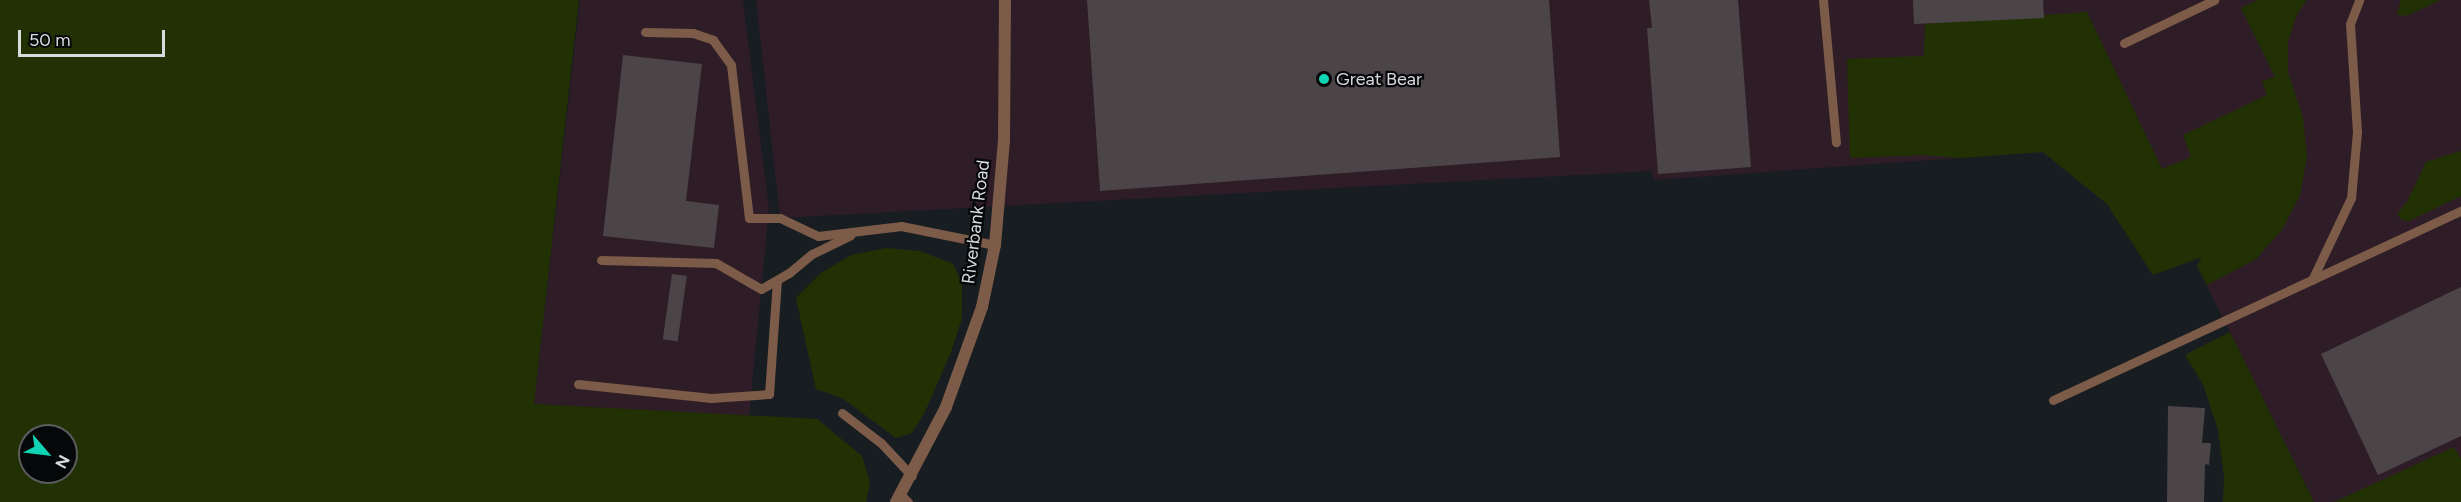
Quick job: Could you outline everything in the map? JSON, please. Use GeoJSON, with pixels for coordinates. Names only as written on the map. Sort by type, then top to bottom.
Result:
{"type":"FeatureCollection","features":[{"type":"Feature","properties":{"kind":"street","name":"Riverbank Road"},"geometry":{"type":"LineString","coordinates":[[902,500],[946,407],[965,360],[982,307],[994,244],[1004,141],[1005,0]]}},
{"type":"Feature","properties":{"kind":"lane"},"geometry":{"type":"LineString","coordinates":[[1823,0],[1836,142]]}},
{"type":"Feature","properties":{"kind":"lane"},"geometry":{"type":"LineString","coordinates":[[2124,43],[2214,0]]}},
{"type":"Feature","properties":{"kind":"lane"},"geometry":{"type":"LineString","coordinates":[[2312,280],[2351,198],[2357,132],[2350,24],[2360,0]]}},
{"type":"Feature","properties":{"kind":"lane"},"geometry":{"type":"LineString","coordinates":[[645,32],[693,33],[713,40],[731,65],[749,218],[780,218],[818,236],[901,226],[994,244]]}},
{"type":"Feature","properties":{"kind":"lane"},"geometry":{"type":"LineString","coordinates":[[2053,400],[2461,211]]}},
{"type":"Feature","properties":{"kind":"lane"},"geometry":{"type":"LineString","coordinates":[[601,260],[716,263],[760,289],[812,255],[858,231]]}},
{"type":"Feature","properties":{"kind":"lane"},"geometry":{"type":"LineString","coordinates":[[578,384],[711,398],[769,394],[777,280]]}},
{"type":"Feature","properties":{"kind":"lane"},"geometry":{"type":"LineString","coordinates":[[842,413],[881,443],[912,476]]}},
{"type":"Feature","properties":{"kind":"shaded area"},"geometry":{"type":"Polygon","coordinates":[[[580,0],[743,0],[769,208],[749,416],[534,404],[580,0]]]}},
{"type":"Feature","properties":{"kind":"shaded area"},"geometry":{"type":"Polygon","coordinates":[[[756,0],[2461,0],[2461,459],[2454,448],[2334,502],[2314,502],[2197,266],[2203,256],[2087,12],[1960,158],[1654,180],[1652,171],[780,218],[756,0]]]}},
{"type":"Feature","properties":{"kind":"green space"},"geometry":{"type":"Polygon","coordinates":[[[0,0],[579,0],[534,404],[817,419],[862,456],[870,483],[866,502],[0,502],[0,0]]]}},
{"type":"Feature","properties":{"kind":"green space"},"geometry":{"type":"Polygon","coordinates":[[[2258,0],[2307,0],[2297,14],[2288,42],[2288,72],[2303,118],[2307,157],[2300,195],[2282,230],[2256,259],[2207,285],[2197,266],[2202,257],[2153,275],[2107,204],[2043,152],[1960,158],[1925,155],[1850,158],[1847,59],[1924,56],[1925,24],[2087,12],[2162,169],[2191,157],[2183,135],[2267,95],[2262,81],[2275,77],[2241,8],[2258,0]]]}},
{"type":"Feature","properties":{"kind":"green space"},"geometry":{"type":"Polygon","coordinates":[[[2401,0],[2441,0],[2406,16],[2397,14],[2401,0]]]}},
{"type":"Feature","properties":{"kind":"green space"},"geometry":{"type":"Polygon","coordinates":[[[2461,151],[2461,196],[2409,221],[2401,219],[2397,214],[2407,202],[2426,162],[2461,151]]]}},
{"type":"Feature","properties":{"kind":"green space"},"geometry":{"type":"Polygon","coordinates":[[[886,248],[920,251],[953,264],[962,283],[962,318],[951,352],[924,414],[912,433],[896,438],[842,398],[816,389],[796,298],[821,273],[851,255],[886,248]]]}},
{"type":"Feature","properties":{"kind":"green space"},"geometry":{"type":"Polygon","coordinates":[[[2230,332],[2314,502],[2223,502],[2224,477],[2218,430],[2203,384],[2185,355],[2230,332]]]}},
{"type":"Feature","properties":{"kind":"green space"},"geometry":{"type":"Polygon","coordinates":[[[2454,447],[2461,459],[2461,502],[2334,502],[2454,447]]]}},
{"type":"Feature","properties":{"kind":"building","name":"Great Bear"},"geometry":{"type":"Polygon","coordinates":[[[1087,0],[1549,0],[1560,157],[1100,191],[1087,0]]]}},
{"type":"Feature","properties":{"kind":"building"},"geometry":{"type":"Polygon","coordinates":[[[1649,0],[1738,0],[1751,167],[1658,174],[1647,28],[1652,28],[1649,0]]]}},
{"type":"Feature","properties":{"kind":"building"},"geometry":{"type":"Polygon","coordinates":[[[1913,0],[2043,0],[2044,18],[1914,24],[1913,0]]]}},
{"type":"Feature","properties":{"kind":"building"},"geometry":{"type":"Polygon","coordinates":[[[623,55],[702,64],[686,201],[719,205],[714,248],[603,236],[623,55]]]}},
{"type":"Feature","properties":{"kind":"building"},"geometry":{"type":"Polygon","coordinates":[[[672,274],[687,276],[678,341],[663,339],[672,274]]]}},
{"type":"Feature","properties":{"kind":"building"},"geometry":{"type":"Polygon","coordinates":[[[2461,287],[2461,436],[2378,475],[2321,354],[2461,287]]]}},
{"type":"Feature","properties":{"kind":"building"},"geometry":{"type":"Polygon","coordinates":[[[2168,406],[2205,408],[2202,443],[2211,443],[2209,465],[2205,464],[2204,502],[2167,502],[2168,406]]]}},
{"type":"Feature","properties":{"kind":"place","name":"Great Bear"},"geometry":{"type":"Point","coordinates":[1324,79]}}]}
